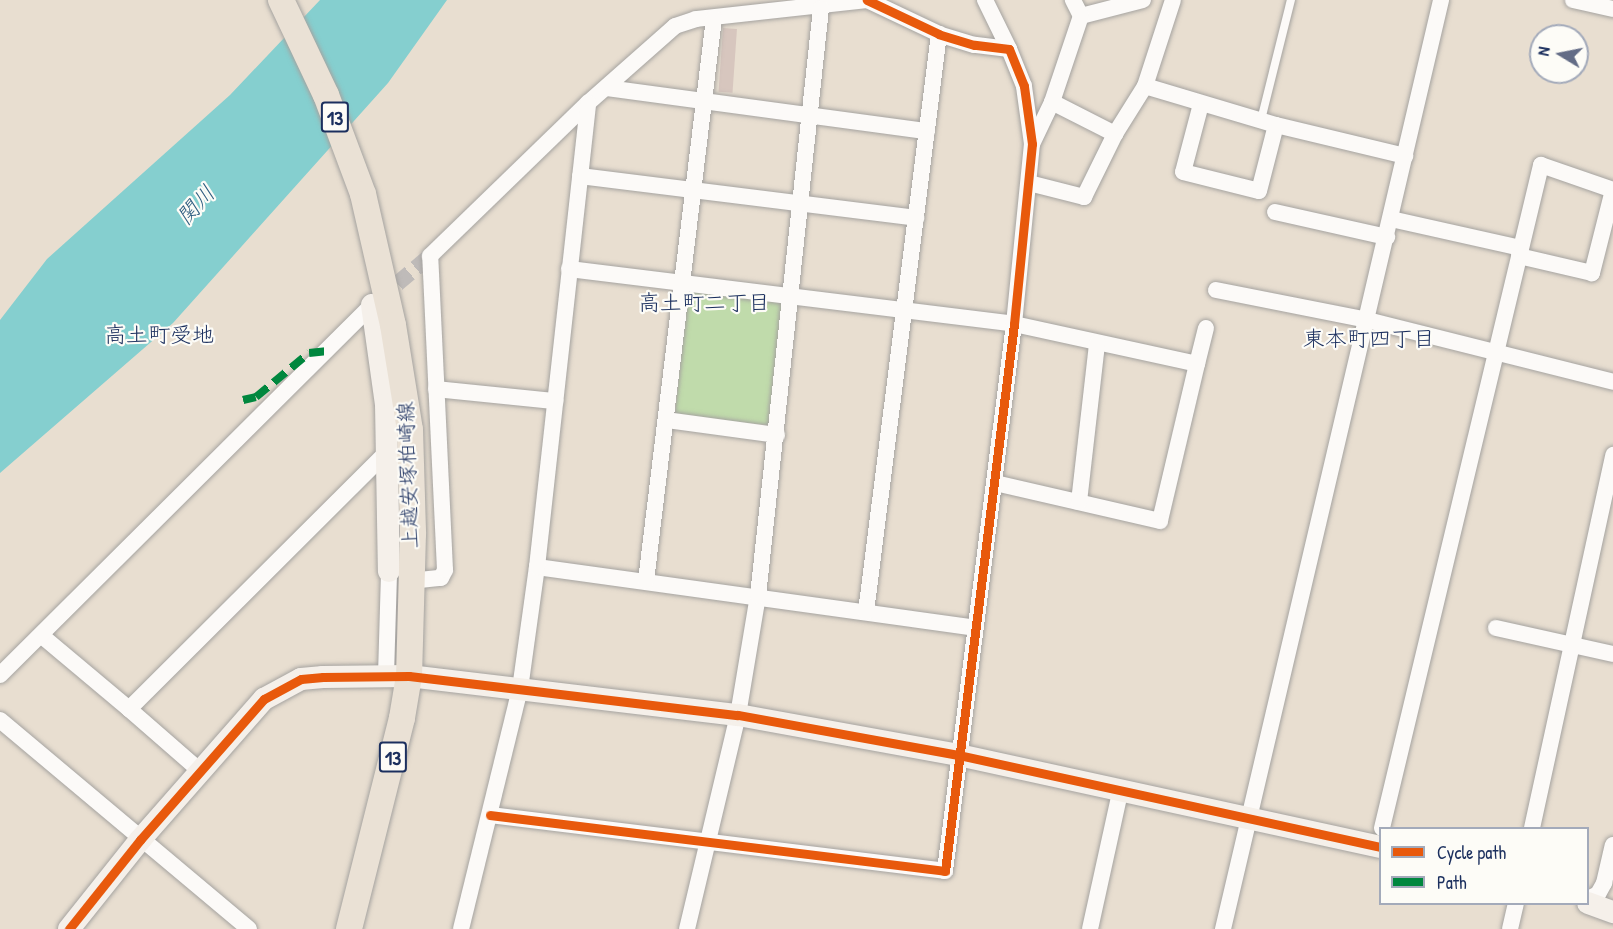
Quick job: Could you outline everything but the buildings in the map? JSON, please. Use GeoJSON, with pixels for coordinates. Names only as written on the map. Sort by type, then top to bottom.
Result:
{"type":"FeatureCollection","features":[{"type":"Feature","properties":{"kind":"main road","name":"上越安塚柏崎線"},"geometry":{"type":"LineString","coordinates":[[281,0],[351,156],[375,239],[410,430],[400,576],[397,676],[402,718],[349,929]]}},
{"type":"Feature","properties":{"kind":"street"},"geometry":{"type":"LineString","coordinates":[[372,305],[389,450],[400,576],[441,578],[445,570],[430,256],[588,103],[675,26],[714,18],[820,8],[868,0],[939,34],[974,45],[1009,49]]}},
{"type":"Feature","properties":{"kind":"street"},"geometry":{"type":"LineString","coordinates":[[490,815],[707,844],[945,871],[995,483],[1032,144],[1024,86],[985,0]]}},
{"type":"Feature","properties":{"kind":"street"},"geometry":{"type":"LineString","coordinates":[[1032,144],[1052,102],[1081,16],[1073,0]]}},
{"type":"Feature","properties":{"kind":"street"},"geometry":{"type":"LineString","coordinates":[[1081,16],[1143,0]]}},
{"type":"Feature","properties":{"kind":"street"},"geometry":{"type":"LineString","coordinates":[[1029,183],[1084,197],[1115,134],[1144,86],[1167,27],[1173,0]]}},
{"type":"Feature","properties":{"kind":"street"},"geometry":{"type":"LineString","coordinates":[[1223,929],[1441,0]]}},
{"type":"Feature","properties":{"kind":"street"},"geometry":{"type":"LineString","coordinates":[[1573,0],[1613,9]]}},
{"type":"Feature","properties":{"kind":"street"},"geometry":{"type":"LineString","coordinates":[[687,929],[738,715],[758,596],[777,435],[820,8]]}},
{"type":"Feature","properties":{"kind":"street"},"geometry":{"type":"LineString","coordinates":[[646,582],[701,101],[714,18]]}},
{"type":"Feature","properties":{"kind":"street"},"geometry":{"type":"LineString","coordinates":[[866,612],[939,34]]}},
{"type":"Feature","properties":{"kind":"street"},"geometry":{"type":"LineString","coordinates":[[1144,86],[1268,122],[1405,156]]}},
{"type":"Feature","properties":{"kind":"street"},"geometry":{"type":"LineString","coordinates":[[607,88],[927,130]]}},
{"type":"Feature","properties":{"kind":"street"},"geometry":{"type":"LineString","coordinates":[[1052,102],[1115,134]]}},
{"type":"Feature","properties":{"kind":"street"},"geometry":{"type":"LineString","coordinates":[[461,929],[520,689],[537,567],[588,103]]}},
{"type":"Feature","properties":{"kind":"street"},"geometry":{"type":"LineString","coordinates":[[1201,104],[1183,172],[1259,191],[1268,122]]}},
{"type":"Feature","properties":{"kind":"street"},"geometry":{"type":"LineString","coordinates":[[1383,827],[1497,351],[1520,252],[1541,165],[1613,190],[1592,273],[1520,252],[1391,219]]}},
{"type":"Feature","properties":{"kind":"street"},"geometry":{"type":"LineString","coordinates":[[580,176],[916,218]]}},
{"type":"Feature","properties":{"kind":"street"},"geometry":{"type":"LineString","coordinates":[[1275,212],[1387,237]]}},
{"type":"Feature","properties":{"kind":"street"},"geometry":{"type":"LineString","coordinates":[[568,269],[1014,324],[1197,364]]}},
{"type":"Feature","properties":{"kind":"street"},"geometry":{"type":"LineString","coordinates":[[1216,290],[1367,320],[1613,382]]}},
{"type":"Feature","properties":{"kind":"street"},"geometry":{"type":"LineString","coordinates":[[0,675],[42,636],[372,305]]}},
{"type":"Feature","properties":{"kind":"street"},"geometry":{"type":"LineString","coordinates":[[995,483],[1160,521],[1206,328]]}},
{"type":"Feature","properties":{"kind":"street"},"geometry":{"type":"LineString","coordinates":[[1079,502],[1098,343]]}},
{"type":"Feature","properties":{"kind":"street"},"geometry":{"type":"LineString","coordinates":[[436,389],[555,401]]}},
{"type":"Feature","properties":{"kind":"street"},"geometry":{"type":"LineString","coordinates":[[666,420],[777,435]]}},
{"type":"Feature","properties":{"kind":"street"},"geometry":{"type":"LineString","coordinates":[[129,709],[389,450]]}},
{"type":"Feature","properties":{"kind":"street"},"geometry":{"type":"LineString","coordinates":[[1532,827],[1569,646],[1613,455]]}},
{"type":"Feature","properties":{"kind":"street"},"geometry":{"type":"LineString","coordinates":[[537,567],[975,628]]}},
{"type":"Feature","properties":{"kind":"street"},"geometry":{"type":"LineString","coordinates":[[1496,628],[1613,654]]}},
{"type":"Feature","properties":{"kind":"street"},"geometry":{"type":"LineString","coordinates":[[42,636],[200,771]]}},
{"type":"Feature","properties":{"kind":"street"},"geometry":{"type":"LineString","coordinates":[[69,929],[140,840],[264,699],[288,684],[323,677],[397,676],[738,715],[959,755],[1120,792],[1379,840]]}},
{"type":"Feature","properties":{"kind":"street"},"geometry":{"type":"LineString","coordinates":[[0,720],[140,840],[249,929]]}},
{"type":"Feature","properties":{"kind":"street"},"geometry":{"type":"LineString","coordinates":[[1090,929],[1120,792]]}},
{"type":"Feature","properties":{"kind":"street"},"geometry":{"type":"LineString","coordinates":[[1589,900],[1598,894],[1604,883],[1613,845]]}},
{"type":"Feature","properties":{"kind":"street"},"geometry":{"type":"LineString","coordinates":[[1589,902],[1613,912]]}},
{"type":"Feature","properties":{"kind":"street"},"geometry":{"type":"LineString","coordinates":[[1510,929],[1516,905]]}},
{"type":"Feature","properties":{"kind":"lane"},"geometry":{"type":"LineString","coordinates":[[1268,122],[1291,0]]}},
{"type":"Feature","properties":{"kind":"green space"},"geometry":{"type":"Polygon","coordinates":[[[688,290],[788,301],[775,426],[675,415],[688,290]]]}},
{"type":"Feature","properties":{"kind":"water","name":"関川"},"geometry":{"type":"Polygon","coordinates":[[[320,0],[447,0],[388,83],[173,323],[0,473],[0,320],[47,259],[230,95],[320,0]]]}},
{"type":"Feature","properties":{"kind":"tunnel"},"geometry":{"type":"LineString","coordinates":[[379,299],[430,256]]}},
{"type":"Feature","properties":{"kind":"marked path"},"geometry":{"type":"LineString","coordinates":[[243,400],[256,397],[309,353],[328,351]]}},
{"type":"Feature","properties":{"kind":"cycle path"},"geometry":{"type":"LineString","coordinates":[[490,815],[945,871],[1014,324],[1032,144],[1024,86],[1009,49],[974,45],[939,34],[867,0]]}},
{"type":"Feature","properties":{"kind":"cycle path"},"geometry":{"type":"LineString","coordinates":[[69,929],[140,840],[264,699],[301,679],[323,677],[409,676],[738,715],[959,755],[1379,847]]}},
{"type":"Feature","properties":{"kind":"district","name":"高土町二丁目"},"geometry":{"type":"Point","coordinates":[704,303]}},
{"type":"Feature","properties":{"kind":"district","name":"高土町受地"},"geometry":{"type":"Point","coordinates":[159,335]}},
{"type":"Feature","properties":{"kind":"district","name":"東本町四丁目"},"geometry":{"type":"Point","coordinates":[1369,339]}}]}
